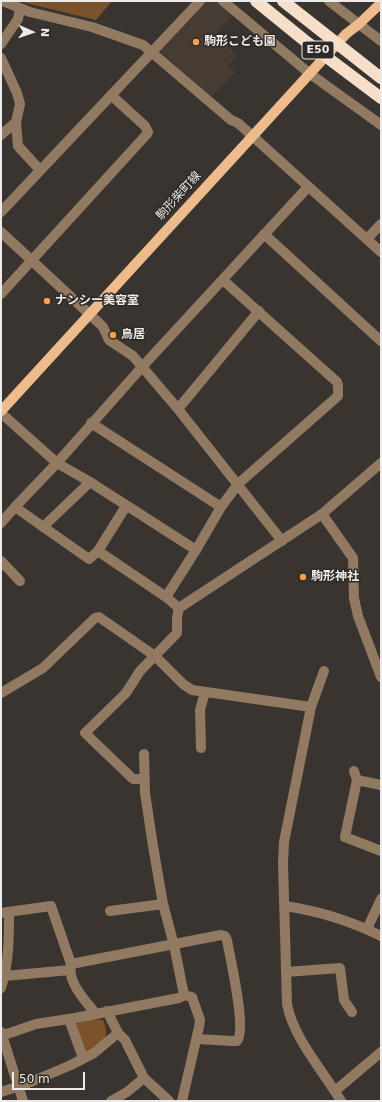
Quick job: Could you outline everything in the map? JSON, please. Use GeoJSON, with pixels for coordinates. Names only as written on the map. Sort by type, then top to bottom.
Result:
{"type":"FeatureCollection","features":[{"type":"Feature","properties":{"kind":"highway","name":"E50"},"geometry":{"type":"LineString","coordinates":[[256,1],[304,40],[381,98]]}},
{"type":"Feature","properties":{"kind":"highway","name":"E50"},"geometry":{"type":"LineString","coordinates":[[283,1],[381,78]]}},
{"type":"Feature","properties":{"kind":"main road","name":"駒形柴町線"},"geometry":{"type":"LineString","coordinates":[[1,412],[309,73],[346,34],[381,4]]}},
{"type":"Feature","properties":{"kind":"street"},"geometry":{"type":"LineString","coordinates":[[3,1],[20,8],[92,27],[143,45],[230,120],[238,123],[381,252]]}},
{"type":"Feature","properties":{"kind":"street"},"geometry":{"type":"LineString","coordinates":[[1,212],[200,1]]}},
{"type":"Feature","properties":{"kind":"street"},"geometry":{"type":"LineString","coordinates":[[223,1],[309,73],[381,125]]}},
{"type":"Feature","properties":{"kind":"street"},"geometry":{"type":"LineString","coordinates":[[329,1],[381,41]]}},
{"type":"Feature","properties":{"kind":"street"},"geometry":{"type":"LineString","coordinates":[[1,44],[18,19],[20,8]]}},
{"type":"Feature","properties":{"kind":"street"},"geometry":{"type":"LineString","coordinates":[[1,58],[17,93],[20,104],[16,122],[18,146],[40,170]]}},
{"type":"Feature","properties":{"kind":"street"},"geometry":{"type":"LineString","coordinates":[[1,294],[147,134],[148,132],[145,126],[111,95]]}},
{"type":"Feature","properties":{"kind":"street"},"geometry":{"type":"LineString","coordinates":[[1,135],[16,122]]}},
{"type":"Feature","properties":{"kind":"street"},"geometry":{"type":"LineString","coordinates":[[1,523],[308,187]]}},
{"type":"Feature","properties":{"kind":"street"},"geometry":{"type":"LineString","coordinates":[[367,239],[381,224]]}},
{"type":"Feature","properties":{"kind":"street"},"geometry":{"type":"LineString","coordinates":[[1,232],[103,326],[109,340],[130,354],[142,367],[178,409],[282,541]]}},
{"type":"Feature","properties":{"kind":"street"},"geometry":{"type":"LineString","coordinates":[[264,234],[381,341]]}},
{"type":"Feature","properties":{"kind":"street"},"geometry":{"type":"LineString","coordinates":[[166,597],[221,507],[238,484],[338,396],[337,382],[223,280]]}},
{"type":"Feature","properties":{"kind":"street"},"geometry":{"type":"LineString","coordinates":[[178,409],[259,311]]}},
{"type":"Feature","properties":{"kind":"street"},"geometry":{"type":"LineString","coordinates":[[1,412],[57,463],[90,482],[196,550]]}},
{"type":"Feature","properties":{"kind":"street"},"geometry":{"type":"LineString","coordinates":[[91,423],[221,507]]}},
{"type":"Feature","properties":{"kind":"street"},"geometry":{"type":"LineString","coordinates":[[144,779],[133,779],[85,733],[126,693],[140,671],[177,633],[179,608],[322,514],[381,463]]}},
{"type":"Feature","properties":{"kind":"street"},"geometry":{"type":"LineString","coordinates":[[43,527],[90,482]]}},
{"type":"Feature","properties":{"kind":"street"},"geometry":{"type":"LineString","coordinates":[[15,507],[89,559],[98,551],[126,506]]}},
{"type":"Feature","properties":{"kind":"street"},"geometry":{"type":"LineString","coordinates":[[322,514],[353,558],[354,598],[358,616],[378,661],[381,677]]}},
{"type":"Feature","properties":{"kind":"street"},"geometry":{"type":"LineString","coordinates":[[98,551],[166,597],[179,608]]}},
{"type":"Feature","properties":{"kind":"street"},"geometry":{"type":"LineString","coordinates":[[1,561],[20,580]]}},
{"type":"Feature","properties":{"kind":"street"},"geometry":{"type":"LineString","coordinates":[[1,692],[43,668],[95,618],[99,617],[155,656],[183,684],[192,690],[311,707]]}},
{"type":"Feature","properties":{"kind":"street"},"geometry":{"type":"LineString","coordinates":[[324,671],[311,707],[284,842],[287,1004],[296,1030],[341,1101]]}},
{"type":"Feature","properties":{"kind":"street"},"geometry":{"type":"LineString","coordinates":[[201,748],[200,710],[205,692]]}},
{"type":"Feature","properties":{"kind":"street"},"geometry":{"type":"LineString","coordinates":[[144,754],[144,779],[148,819],[163,904],[174,945],[184,995]]}},
{"type":"Feature","properties":{"kind":"street"},"geometry":{"type":"LineString","coordinates":[[381,785],[356,776],[345,837],[381,851]]}},
{"type":"Feature","properties":{"kind":"street"},"geometry":{"type":"LineString","coordinates":[[367,929],[381,899]]}},
{"type":"Feature","properties":{"kind":"street"},"geometry":{"type":"LineString","coordinates":[[110,911],[163,904]]}},
{"type":"Feature","properties":{"kind":"street"},"geometry":{"type":"LineString","coordinates":[[1,988],[5,976],[9,948],[5,912],[51,906],[71,967],[75,986],[95,1013]]}},
{"type":"Feature","properties":{"kind":"street"},"geometry":{"type":"LineString","coordinates":[[285,906],[318,912],[367,929],[381,936]]}},
{"type":"Feature","properties":{"kind":"street"},"geometry":{"type":"LineString","coordinates":[[5,976],[71,967],[221,935],[225,936],[227,940],[239,1012],[239,1038],[236,1041],[198,1039]]}},
{"type":"Feature","properties":{"kind":"street"},"geometry":{"type":"LineString","coordinates":[[286,972],[340,968],[344,1000],[352,1012]]}},
{"type":"Feature","properties":{"kind":"street"},"geometry":{"type":"LineString","coordinates":[[23,1101],[1,1035],[36,1024],[179,998],[184,995],[192,997],[200,1020],[198,1039],[182,1101]]}},
{"type":"Feature","properties":{"kind":"street"},"geometry":{"type":"LineString","coordinates":[[107,1011],[118,1032],[126,1040],[144,1078],[168,1101]]}},
{"type":"Feature","properties":{"kind":"street"},"geometry":{"type":"LineString","coordinates":[[69,1019],[83,1058]]}},
{"type":"Feature","properties":{"kind":"street"},"geometry":{"type":"LineString","coordinates":[[1,1092],[18,1087],[66,1067],[94,1053],[118,1032]]}},
{"type":"Feature","properties":{"kind":"street"},"geometry":{"type":"LineString","coordinates":[[335,1091],[381,1052]]}},
{"type":"Feature","properties":{"kind":"street"},"geometry":{"type":"LineString","coordinates":[[111,1101],[127,1092],[144,1078]]}},
{"type":"Feature","properties":{"kind":"shaded area"},"geometry":{"type":"Polygon","coordinates":[[[18,1],[112,1],[96,20],[18,1]]]}},
{"type":"Feature","properties":{"kind":"shaded area","name":"駒形こども園"},"geometry":{"type":"Polygon","coordinates":[[[208,1],[216,1],[232,16],[216,33],[237,56],[228,65],[235,73],[211,97],[159,50],[208,1]]]}},
{"type":"Feature","properties":{"kind":"shaded area"},"geometry":{"type":"Polygon","coordinates":[[[95,1019],[103,1020],[106,1036],[102,1042],[89,1052],[83,1050],[75,1029],[77,1022],[95,1019]]]}},
{"type":"Feature","properties":{"kind":"place","name":"駒形こども園"},"geometry":{"type":"Point","coordinates":[196,42]}},
{"type":"Feature","properties":{"kind":"place","name":"ナンシー美容室"},"geometry":{"type":"Point","coordinates":[47,301]}},
{"type":"Feature","properties":{"kind":"place","name":"鳥居"},"geometry":{"type":"Point","coordinates":[113,335]}},
{"type":"Feature","properties":{"kind":"place","name":"駒形神社"},"geometry":{"type":"Point","coordinates":[303,577]}}]}
